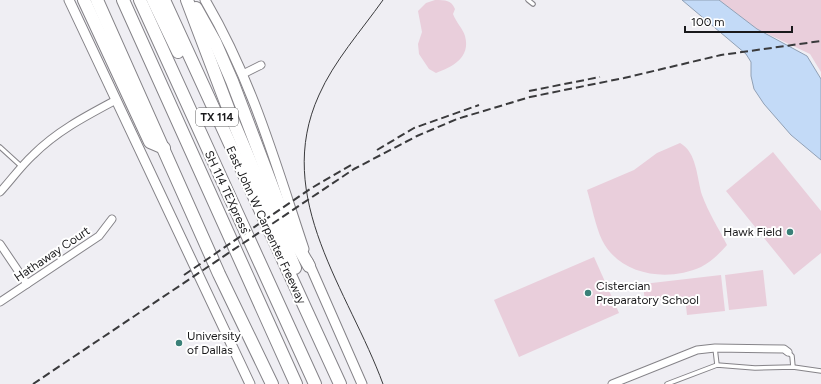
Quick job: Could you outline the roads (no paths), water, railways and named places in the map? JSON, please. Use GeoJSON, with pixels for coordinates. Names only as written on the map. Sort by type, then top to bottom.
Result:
{"type":"FeatureCollection","features":[{"type":"Feature","properties":{"kind":"highway"},"geometry":{"type":"LineString","coordinates":[[84,0],[150,142],[164,148]]}},
{"type":"Feature","properties":{"kind":"highway"},"geometry":{"type":"LineString","coordinates":[[97,0],[219,274],[272,384]]}},
{"type":"Feature","properties":{"kind":"highway"},"geometry":{"type":"LineString","coordinates":[[105,0],[106,19]]}},
{"type":"Feature","properties":{"kind":"highway","name":"SH 114 TEXpress"},"geometry":{"type":"LineString","coordinates":[[123,0],[296,384]]}},
{"type":"Feature","properties":{"kind":"highway","name":"SH 114 TEXpress"},"geometry":{"type":"LineString","coordinates":[[140,0],[315,384]]}},
{"type":"Feature","properties":{"kind":"highway"},"geometry":{"type":"LineString","coordinates":[[154,0],[260,219],[271,235]]}},
{"type":"Feature","properties":{"kind":"highway","name":"East John W Carpenter Freeway"},"geometry":{"type":"LineString","coordinates":[[164,0],[340,384]]}},
{"type":"Feature","properties":{"kind":"highway"},"geometry":{"type":"LineString","coordinates":[[187,0],[234,121],[309,302],[308,316]]}},
{"type":"Feature","properties":{"kind":"highway"},"geometry":{"type":"LineString","coordinates":[[192,0],[215,42],[232,81],[289,231],[309,266]]}},
{"type":"Feature","properties":{"kind":"main road"},"geometry":{"type":"LineString","coordinates":[[69,0],[151,171],[250,384]]}},
{"type":"Feature","properties":{"kind":"main road","name":"East John W Carpenter Freeway"},"geometry":{"type":"LineString","coordinates":[[204,0],[228,42],[243,74],[283,181],[309,266],[362,384]]}},
{"type":"Feature","properties":{"kind":"street"},"geometry":{"type":"LineString","coordinates":[[243,74],[261,65]]}},
{"type":"Feature","properties":{"kind":"street"},"geometry":{"type":"LineString","coordinates":[[0,192],[32,155],[66,128],[116,100]]}},
{"type":"Feature","properties":{"kind":"street","name":"Hathaway Court"},"geometry":{"type":"LineString","coordinates":[[0,302],[99,236],[112,219]]}},
{"type":"Feature","properties":{"kind":"street"},"geometry":{"type":"LineString","coordinates":[[0,244],[27,284]]}},
{"type":"Feature","properties":{"kind":"street"},"geometry":{"type":"LineString","coordinates":[[612,384],[697,350],[715,348],[784,349],[788,352]]}},
{"type":"Feature","properties":{"kind":"lane"},"geometry":{"type":"LineString","coordinates":[[528,0],[533,4]]}},
{"type":"Feature","properties":{"kind":"lane"},"geometry":{"type":"LineString","coordinates":[[0,147],[22,167]]}},
{"type":"Feature","properties":{"kind":"lane"},"geometry":{"type":"LineString","coordinates":[[715,348],[717,365]]}},
{"type":"Feature","properties":{"kind":"lane"},"geometry":{"type":"LineString","coordinates":[[788,352],[792,356],[793,367]]}},
{"type":"Feature","properties":{"kind":"lane"},"geometry":{"type":"LineString","coordinates":[[667,384],[717,365],[755,368],[793,367],[821,371]]}},
{"type":"Feature","properties":{"kind":"water"},"geometry":{"type":"Polygon","coordinates":[[[682,0],[719,0],[757,29],[807,56],[821,79],[821,160],[791,135],[764,104],[754,89],[751,76],[751,62],[746,54],[682,0]]]}},
{"type":"Feature","properties":{"kind":"tram line"},"geometry":{"type":"LineString","coordinates":[[383,0],[348,46],[325,82],[319,95],[307,133],[304,171],[310,207],[321,243],[335,279],[369,349],[383,384]]}},
{"type":"Feature","properties":{"kind":"railway"},"geometry":{"type":"LineString","coordinates":[[33,384],[354,169],[417,136],[457,119],[530,97],[624,78],[721,55],[821,41]]}},
{"type":"Feature","properties":{"kind":"railway"},"geometry":{"type":"LineString","coordinates":[[529,91],[600,77]]}},
{"type":"Feature","properties":{"kind":"railway"},"geometry":{"type":"LineString","coordinates":[[377,150],[414,128],[479,105]]}},
{"type":"Feature","properties":{"kind":"railway"},"geometry":{"type":"LineString","coordinates":[[184,275],[310,189],[351,165]]}},
{"type":"Feature","properties":{"kind":"place","name":"Hawk Field"},"geometry":{"type":"Point","coordinates":[790,232]}},
{"type":"Feature","properties":{"kind":"place","name":"Cistercian Preparatory School"},"geometry":{"type":"Point","coordinates":[588,293]}},
{"type":"Feature","properties":{"kind":"place","name":"University of Dallas"},"geometry":{"type":"Point","coordinates":[179,343]}}]}
